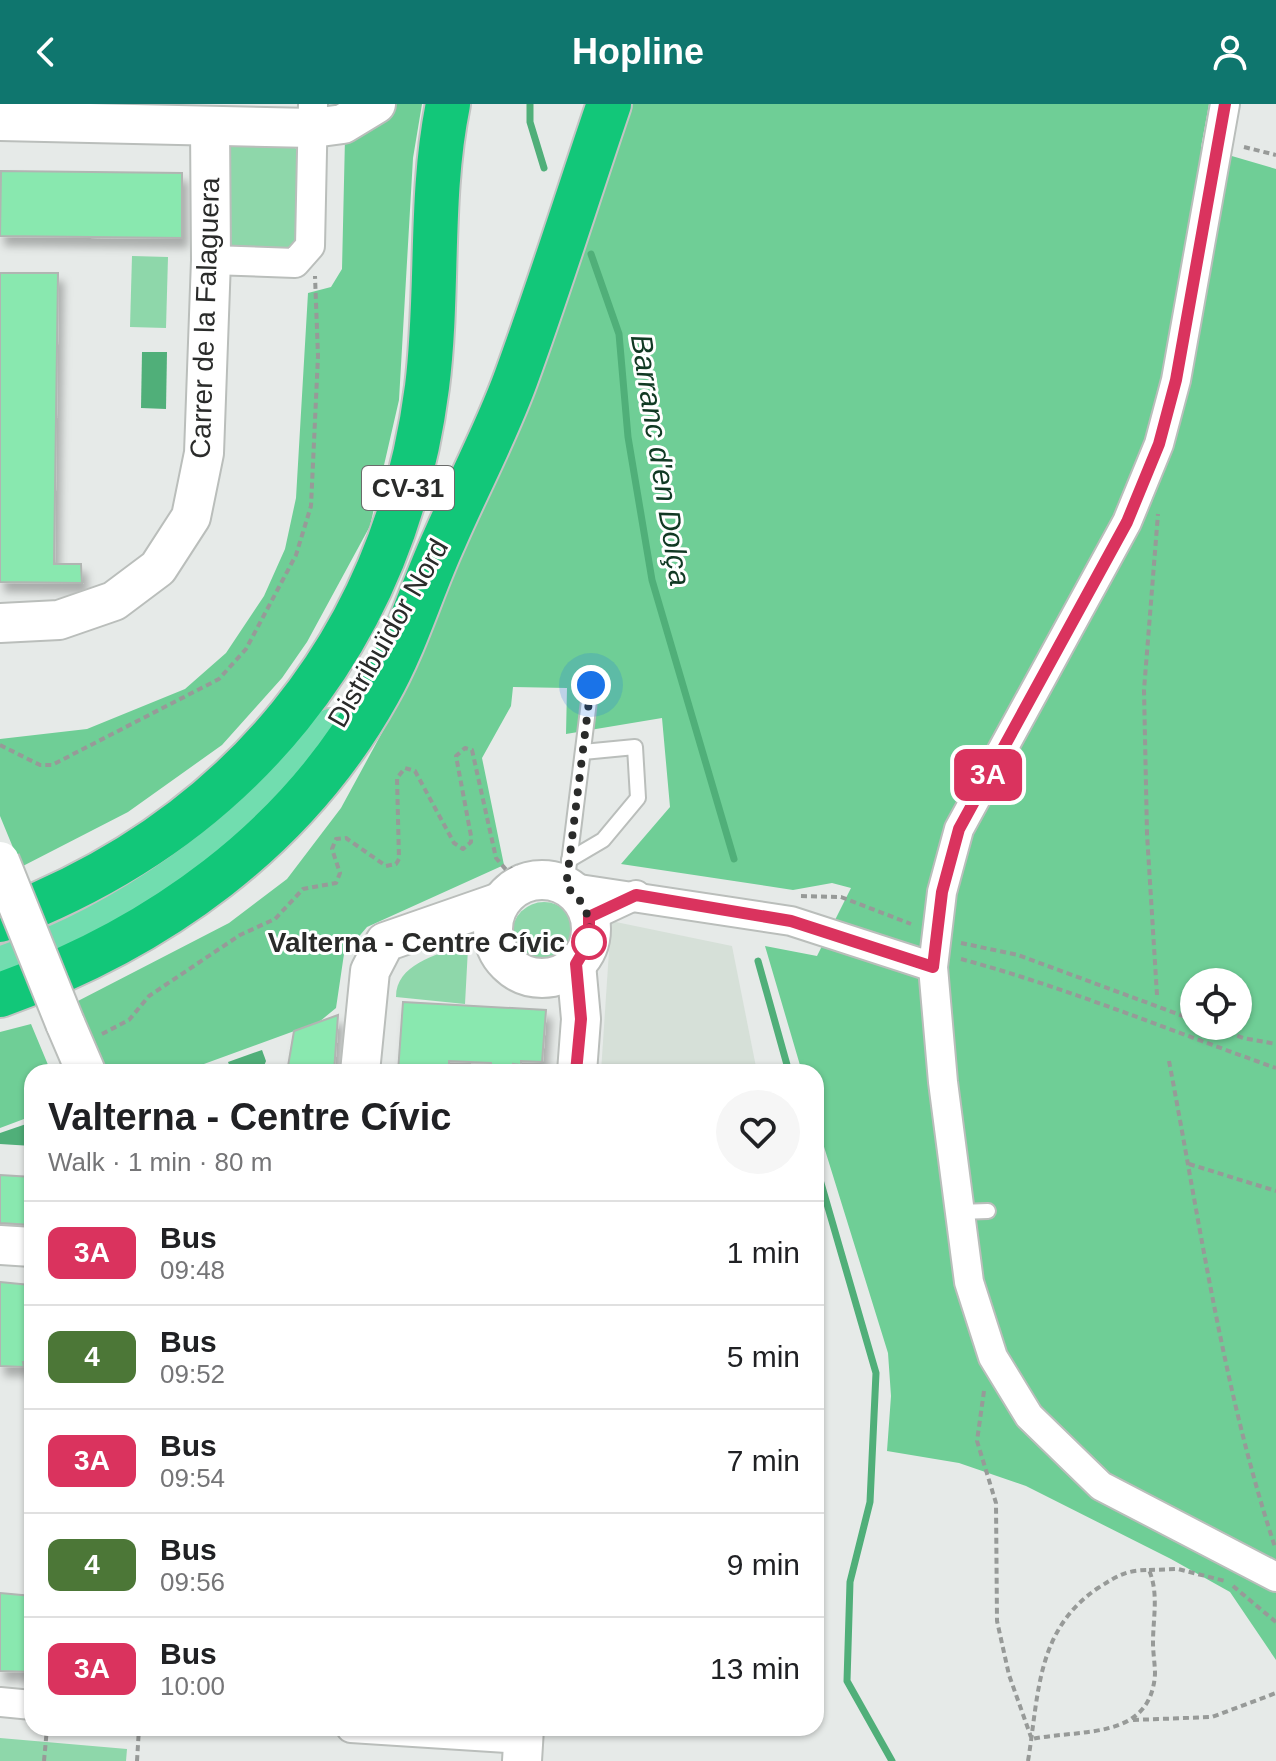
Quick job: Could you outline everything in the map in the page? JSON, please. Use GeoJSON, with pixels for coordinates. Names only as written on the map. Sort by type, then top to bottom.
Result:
{"type":"FeatureCollection","features":[{"type":"Feature","properties":{"kind":"highway","name":"Distribuïdor Nord"},"geometry":{"type":"LineString","coordinates":[[0,920],[64,896],[201,808],[254,757],[301,703],[349,629],[377,578],[410,481],[427,386],[439,146],[448,104]]}},
{"type":"Feature","properties":{"kind":"highway","name":"Distribuïdor Nord"},"geometry":{"type":"LineString","coordinates":[[441,545],[515,381],[609,104]]}},
{"type":"Feature","properties":{"kind":"highway"},"geometry":{"type":"LineString","coordinates":[[0,995],[135,935],[176,909],[285,822],[347,744],[378,693],[406,639],[441,545]]}},
{"type":"Feature","properties":{"kind":"main road","name":"Distribuïdor Nord"},"geometry":{"type":"LineString","coordinates":[[0,969],[100,926],[201,861],[257,815],[320,747],[365,684],[441,545]]}},
{"type":"Feature","properties":{"kind":"street"},"geometry":{"type":"LineString","coordinates":[[0,121],[210,126],[313,116],[343,124],[376,104]]}},
{"type":"Feature","properties":{"kind":"street"},"geometry":{"type":"LineString","coordinates":[[1225,104],[1176,380],[1159,444],[1127,522],[959,829],[942,892],[935,952],[959,1212],[969,1282],[993,1357],[1029,1416],[1101,1486],[1276,1577]]}},
{"type":"Feature","properties":{"kind":"street"},"geometry":{"type":"LineString","coordinates":[[211,260],[295,263],[310,246],[313,116]]}},
{"type":"Feature","properties":{"kind":"street","name":"Carrer de la Falaguera"},"geometry":{"type":"LineString","coordinates":[[0,623],[59,620],[114,601],[158,568],[191,517],[204,453],[211,260],[210,126]]}},
{"type":"Feature","properties":{"kind":"street"},"geometry":{"type":"LineString","coordinates":[[0,861],[76,1047]]}},
{"type":"Feature","properties":{"kind":"street"},"geometry":{"type":"LineString","coordinates":[[361,1064],[370,971],[385,942],[504,887],[552,881],[568,873],[636,895],[791,921],[935,952]]}},
{"type":"Feature","properties":{"kind":"street"},"geometry":{"type":"LineString","coordinates":[[504,887],[493,932],[505,961],[517,971],[548,978],[576,964],[589,942],[589,917],[568,873]]}},
{"type":"Feature","properties":{"kind":"street"},"geometry":{"type":"LineString","coordinates":[[589,917],[636,895]]}},
{"type":"Feature","properties":{"kind":"street"},"geometry":{"type":"LineString","coordinates":[[576,964],[581,1019],[578,1064]]}},
{"type":"Feature","properties":{"kind":"street"},"geometry":{"type":"LineString","coordinates":[[0,1245],[24,1246]]}},
{"type":"Feature","properties":{"kind":"street"},"geometry":{"type":"LineString","coordinates":[[0,1702],[24,1704]]}},
{"type":"Feature","properties":{"kind":"street"},"geometry":{"type":"LineString","coordinates":[[443,1736],[523,1743]]}},
{"type":"Feature","properties":{"kind":"lane"},"geometry":{"type":"LineString","coordinates":[[568,873],[591,685]]}},
{"type":"Feature","properties":{"kind":"lane"},"geometry":{"type":"LineString","coordinates":[[568,873],[603,840],[638,798],[635,747],[583,752]]}},
{"type":"Feature","properties":{"kind":"lane"},"geometry":{"type":"LineString","coordinates":[[959,1212],[988,1211]]}},
{"type":"Feature","properties":{"kind":"path"},"geometry":{"type":"LineString","coordinates":[[1219,140],[1276,155]]}},
{"type":"Feature","properties":{"kind":"path"},"geometry":{"type":"LineString","coordinates":[[0,745],[40,765],[52,765],[219,679],[246,649],[296,555],[311,506],[318,356],[316,282],[310,246]]}},
{"type":"Feature","properties":{"kind":"path"},"geometry":{"type":"LineString","coordinates":[[1143,483],[1159,516],[1144,690],[1147,834],[1157,995]]}},
{"type":"Feature","properties":{"kind":"path"},"geometry":{"type":"LineString","coordinates":[[76,1047],[129,1020],[149,996],[240,935],[275,919],[303,889],[336,883],[340,873],[332,849],[336,839],[346,838],[386,866],[396,864],[399,859],[397,778],[405,768],[415,771],[454,843],[463,849],[471,842],[471,836],[456,756],[465,748],[472,750],[504,887]]}},
{"type":"Feature","properties":{"kind":"path"},"geometry":{"type":"LineString","coordinates":[[935,952],[1018,955],[1180,1015]]}},
{"type":"Feature","properties":{"kind":"path"},"geometry":{"type":"LineString","coordinates":[[935,952],[1044,981],[1126,1015],[1276,1068]]}},
{"type":"Feature","properties":{"kind":"path"},"geometry":{"type":"LineString","coordinates":[[1252,1040],[1276,1044]]}},
{"type":"Feature","properties":{"kind":"path"},"geometry":{"type":"LineString","coordinates":[[1169,1061],[1252,1472],[1276,1548]]}},
{"type":"Feature","properties":{"kind":"path"},"geometry":{"type":"LineString","coordinates":[[1189,1164],[1276,1191]]}},
{"type":"Feature","properties":{"kind":"path"},"geometry":{"type":"LineString","coordinates":[[993,1357],[980,1405],[977,1441],[996,1503],[997,1621],[1009,1675],[1032,1739]]}},
{"type":"Feature","properties":{"kind":"path"},"geometry":{"type":"LineString","coordinates":[[1028,1761],[1047,1647],[1063,1617],[1125,1570],[1178,1569],[1227,1581],[1276,1622]]}},
{"type":"Feature","properties":{"kind":"path"},"geometry":{"type":"LineString","coordinates":[[1133,1720],[1147,1699],[1155,1676],[1157,1588],[1149,1570]]}},
{"type":"Feature","properties":{"kind":"path"},"geometry":{"type":"LineString","coordinates":[[1032,1739],[1064,1732],[1108,1731],[1133,1720],[1212,1717],[1243,1708],[1276,1693]]}},
{"type":"Feature","properties":{"kind":"path"},"geometry":{"type":"LineString","coordinates":[[44,1761],[46,1736]]}},
{"type":"Feature","properties":{"kind":"path"},"geometry":{"type":"LineString","coordinates":[[137,1761],[139,1736]]}},
{"type":"Feature","properties":{"kind":"shaded area"},"geometry":{"type":"Polygon","coordinates":[[[386,104],[422,104],[413,158],[399,400],[370,526],[307,642],[282,678],[222,745],[128,812],[21,867],[0,816],[0,739],[87,729],[185,689],[226,653],[264,596],[285,549],[296,498],[308,293],[331,287],[342,269],[345,138],[386,104]]]}},
{"type":"Feature","properties":{"kind":"shaded area"},"geometry":{"type":"Polygon","coordinates":[[[629,104],[1209,104],[1201,147],[1276,169],[1276,1660],[1230,1592],[1171,1559],[1026,1486],[959,1463],[887,1451],[891,1396],[888,1353],[824,1147],[824,1064],[800,1064],[765,946],[817,956],[851,888],[832,883],[793,890],[621,864],[670,807],[662,718],[566,734],[567,688],[513,687],[511,706],[482,758],[504,865],[367,927],[344,954],[336,1008],[319,1022],[204,1064],[101,1064],[76,1002],[229,923],[287,879],[341,808],[402,696],[629,104]]]}},
{"type":"Feature","properties":{"kind":"shaded area"},"geometry":{"type":"Polygon","coordinates":[[[234,144],[292,144],[297,150],[300,238],[292,252],[227,247],[229,148],[234,144]]]}},
{"type":"Feature","properties":{"kind":"shaded area"},"geometry":{"type":"Polygon","coordinates":[[[132,256],[168,257],[166,328],[130,327],[132,256]]]}},
{"type":"Feature","properties":{"kind":"shaded area"},"geometry":{"type":"Polygon","coordinates":[[[142,352],[167,352],[166,409],[141,408],[142,352]]]}},
{"type":"Feature","properties":{"kind":"shaded area"},"geometry":{"type":"Polygon","coordinates":[[[544,902],[567,911],[576,934],[567,957],[544,966],[521,957],[512,934],[521,911],[544,902]]]}},
{"type":"Feature","properties":{"kind":"shaded area"},"geometry":{"type":"Polygon","coordinates":[[[611,921],[732,946],[755,1064],[602,1064],[611,921]]]}},
{"type":"Feature","properties":{"kind":"shaded area"},"geometry":{"type":"Polygon","coordinates":[[[461,945],[468,948],[465,1004],[396,997],[403,976],[410,969],[461,945]]]}},
{"type":"Feature","properties":{"kind":"shaded area"},"geometry":{"type":"Polygon","coordinates":[[[31,1024],[48,1064],[24,1064],[24,1119],[0,1128],[0,1032],[31,1024]]]}},
{"type":"Feature","properties":{"kind":"shaded area"},"geometry":{"type":"Polygon","coordinates":[[[262,1050],[266,1061],[265,1064],[228,1062],[262,1050]]]}},
{"type":"Feature","properties":{"kind":"shaded area"},"geometry":{"type":"Polygon","coordinates":[[[24,1125],[24,1146],[0,1144],[0,1133],[24,1125]]]}},
{"type":"Feature","properties":{"kind":"shaded area"},"geometry":{"type":"Polygon","coordinates":[[[0,1738],[127,1749],[126,1761],[0,1761],[0,1738]]]}},
{"type":"Feature","properties":{"kind":"building"},"geometry":{"type":"Polygon","coordinates":[[[1,171],[182,173],[182,238],[0,236],[1,171]]]}},
{"type":"Feature","properties":{"kind":"building"},"geometry":{"type":"Polygon","coordinates":[[[0,273],[58,273],[54,564],[81,564],[82,583],[0,582],[0,273]]]}},
{"type":"Feature","properties":{"kind":"building"},"geometry":{"type":"Polygon","coordinates":[[[403,1002],[546,1010],[542,1062],[399,1064],[403,1002]]]}},
{"type":"Feature","properties":{"kind":"building"},"geometry":{"type":"Polygon","coordinates":[[[338,1015],[335,1064],[288,1064],[294,1031],[338,1015]]]}},
{"type":"Feature","properties":{"kind":"building"},"geometry":{"type":"Polygon","coordinates":[[[0,1175],[24,1176],[24,1224],[0,1223],[0,1175]]]}},
{"type":"Feature","properties":{"kind":"building"},"geometry":{"type":"Polygon","coordinates":[[[0,1282],[24,1284],[24,1367],[0,1366],[0,1282]]]}},
{"type":"Feature","properties":{"kind":"building"},"geometry":{"type":"Polygon","coordinates":[[[0,1593],[24,1595],[24,1672],[0,1671],[0,1593]]]}},
{"type":"Feature","properties":{"kind":"waterway","name":"Barranc d'en Dolça"},"geometry":{"type":"LineString","coordinates":[[530,104],[530,122],[544,168]]}},
{"type":"Feature","properties":{"kind":"waterway","name":"Barranc d'en Dolça"},"geometry":{"type":"LineString","coordinates":[[591,254],[619,334],[628,437],[652,580],[734,859]]}},
{"type":"Feature","properties":{"kind":"waterway","name":"Barranc d'en Dolça"},"geometry":{"type":"LineString","coordinates":[[758,961],[787,1064]]}},
{"type":"Feature","properties":{"kind":"waterway","name":"Barranc d'en Dolça"},"geometry":{"type":"LineString","coordinates":[[824,1194],[876,1373],[870,1502],[850,1582],[847,1681],[892,1761]]}},
{"type":"Feature","properties":{"kind":"bus line","name":"3A"},"geometry":{"type":"LineString","coordinates":[[577,1064],[581,1019],[576,964],[589,942],[589,917],[636,895],[791,921],[933,967],[942,892],[959,829],[1127,522],[1159,444],[1176,380],[1225,104]]}},
{"type":"Feature","properties":{"kind":"place","name":"Valterna - Centre Cívic"},"geometry":{"type":"Point","coordinates":[589,942]}},
{"type":"Feature","properties":{"kind":"route"},"geometry":{"type":"LineString","coordinates":[[589,942],[591,930],[584,905],[566,887],[591,685]]}}]}
